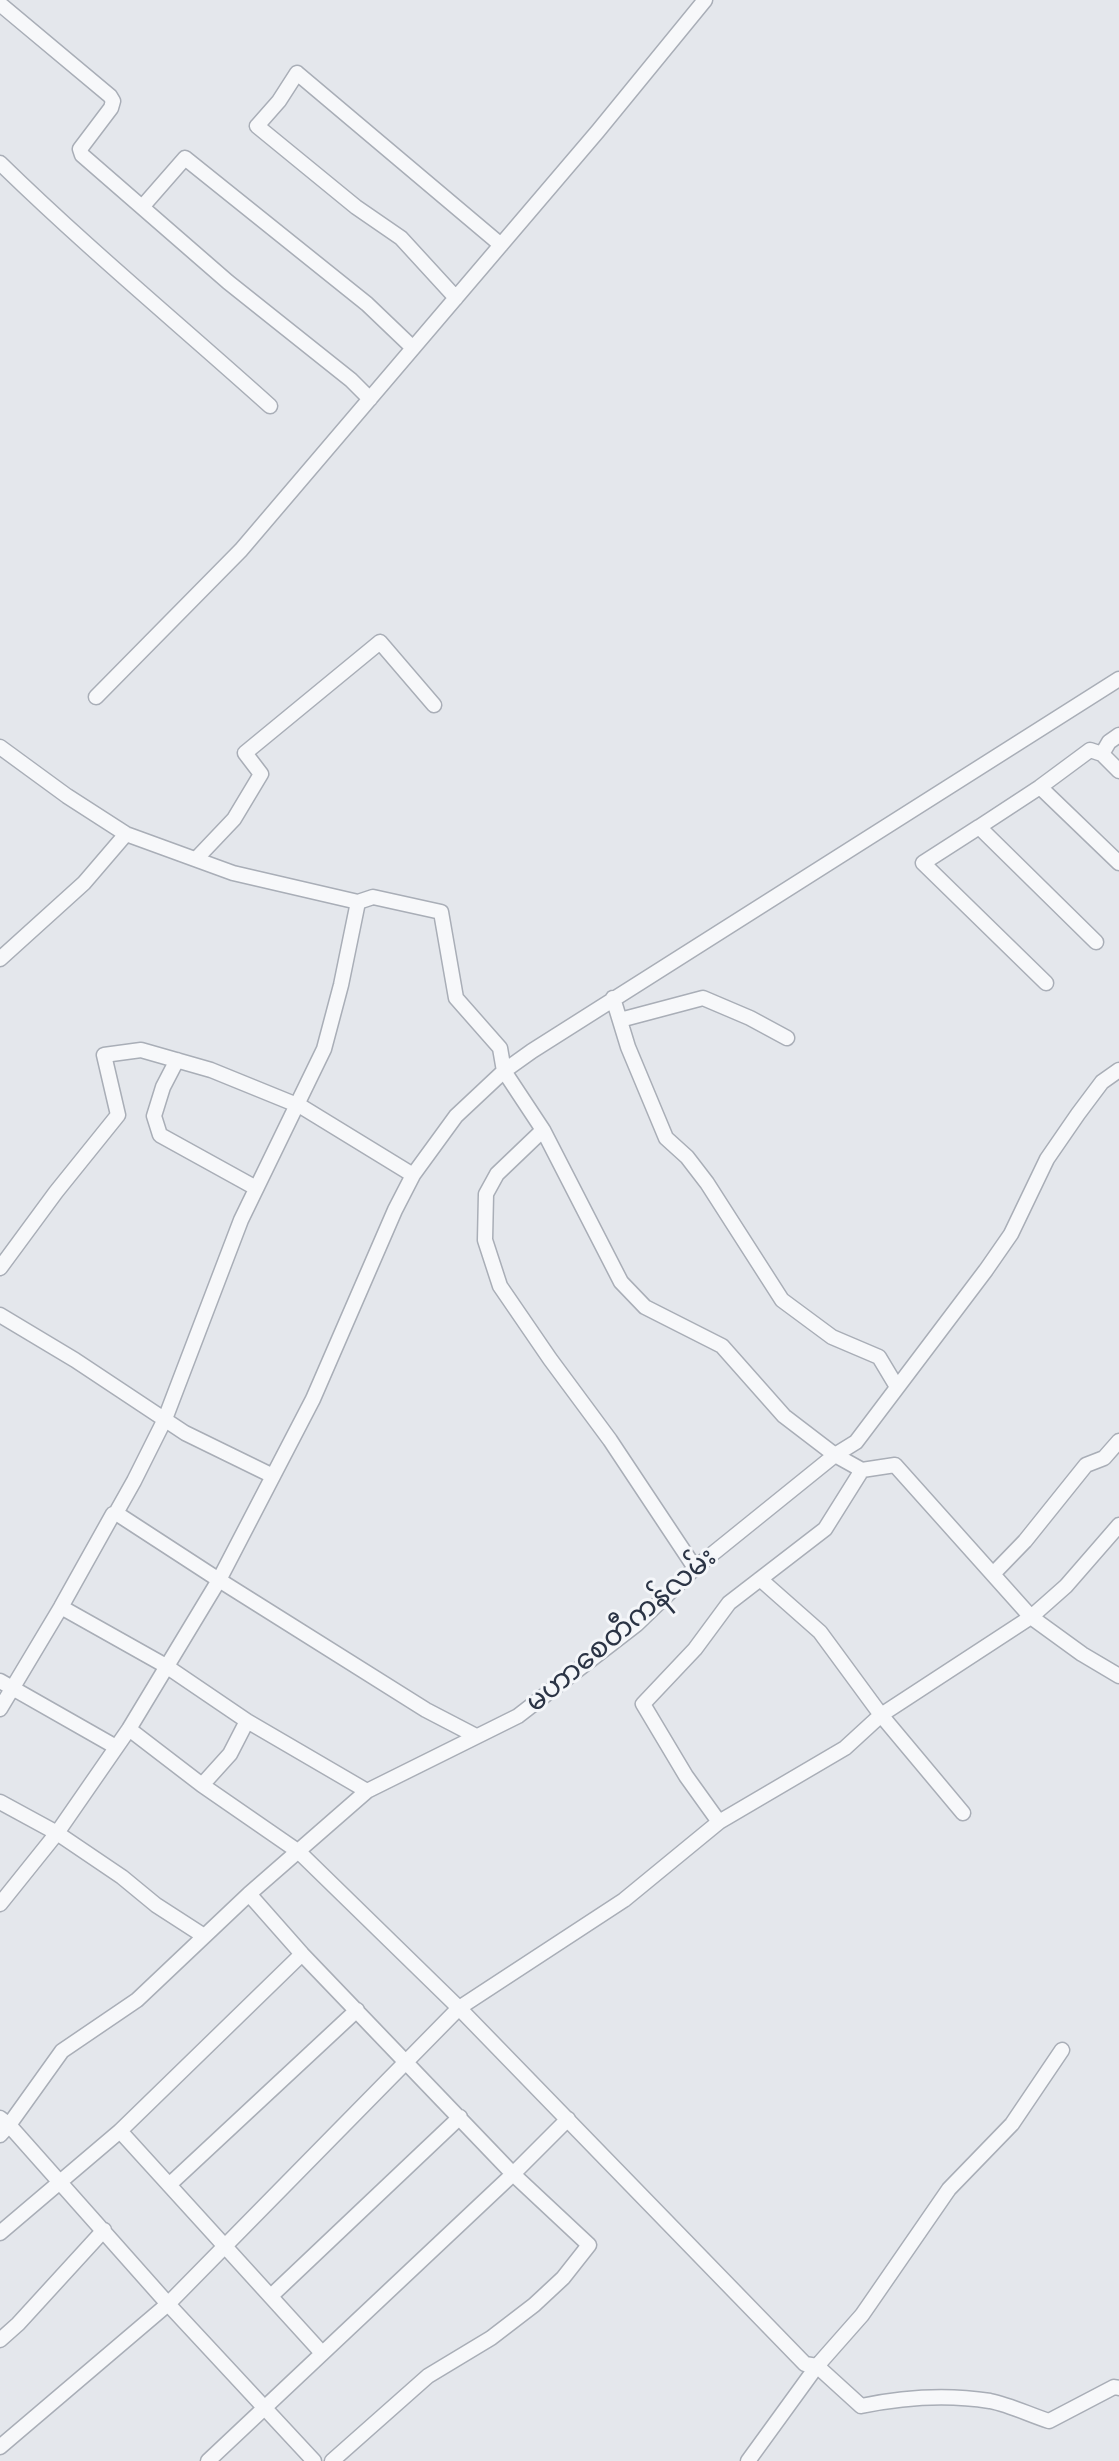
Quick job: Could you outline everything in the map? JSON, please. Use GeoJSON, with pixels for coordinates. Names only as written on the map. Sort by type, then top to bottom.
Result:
{"type":"FeatureCollection","features":[{"type":"Feature","properties":{"kind":"street"},"geometry":{"type":"LineString","coordinates":[[96,697],[241,550],[705,0]]}},
{"type":"Feature","properties":{"kind":"street"},"geometry":{"type":"LineString","coordinates":[[0,4],[113,101],[80,151],[228,282],[351,380],[370,399]]}},
{"type":"Feature","properties":{"kind":"street"},"geometry":{"type":"LineString","coordinates":[[456,298],[401,238],[356,207],[257,126],[279,101],[297,73],[501,245]]}},
{"type":"Feature","properties":{"kind":"street"},"geometry":{"type":"LineString","coordinates":[[143,206],[185,158],[367,304],[413,348]]}},
{"type":"Feature","properties":{"kind":"street"},"geometry":{"type":"LineString","coordinates":[[0,163],[144,296],[270,406]]}},
{"type":"Feature","properties":{"kind":"street"},"geometry":{"type":"LineString","coordinates":[[196,859],[234,819],[261,774],[245,753],[380,642],[434,705]]}},
{"type":"Feature","properties":{"kind":"street"},"geometry":{"type":"LineString","coordinates":[[0,1904],[57,1833],[129,1729],[219,1580],[313,1399],[395,1210],[413,1175],[456,1116],[504,1071],[613,998],[1119,679]]}},
{"type":"Feature","properties":{"kind":"street"},"geometry":{"type":"LineString","coordinates":[[1102,754],[1109,742],[1119,735]]}},
{"type":"Feature","properties":{"kind":"street"},"geometry":{"type":"LineString","coordinates":[[0,747],[126,834],[233,873],[358,902],[373,897],[441,912],[456,998],[500,1048],[504,1071],[543,1130],[621,1282],[645,1307],[722,1346],[784,1416],[835,1455],[862,1470],[895,1465],[1031,1617],[1119,1676]]}},
{"type":"Feature","properties":{"kind":"street"},"geometry":{"type":"LineString","coordinates":[[1046,983],[923,863],[1040,787],[1090,750],[1102,754],[1119,771]]}},
{"type":"Feature","properties":{"kind":"street"},"geometry":{"type":"LineString","coordinates":[[1040,787],[1119,863]]}},
{"type":"Feature","properties":{"kind":"street"},"geometry":{"type":"LineString","coordinates":[[979,827],[1096,942]]}},
{"type":"Feature","properties":{"kind":"street"},"geometry":{"type":"LineString","coordinates":[[0,959],[84,883],[126,834]]}},
{"type":"Feature","properties":{"kind":"street"},"geometry":{"type":"LineString","coordinates":[[0,1709],[7,1685],[61,1607],[134,1481],[165,1419],[256,1188],[324,1049],[358,902]]}},
{"type":"Feature","properties":{"kind":"street"},"geometry":{"type":"LineString","coordinates":[[613,998],[628,1047],[666,1138],[687,1157],[707,1183],[782,1300],[832,1337],[879,1357],[897,1387]]}},
{"type":"Feature","properties":{"kind":"street"},"geometry":{"type":"LineString","coordinates":[[620,1020],[703,998],[787,1038]]}},
{"type":"Feature","properties":{"kind":"street"},"geometry":{"type":"LineString","coordinates":[[0,1268],[118,1115],[104,1055],[141,1050],[211,1070],[302,1107],[413,1175]]}},
{"type":"Feature","properties":{"kind":"street"},"geometry":{"type":"LineString","coordinates":[[177,1060],[163,1087],[154,1116],[160,1135],[256,1188]]}},
{"type":"Feature","properties":{"kind":"street","name":"မဟာစေတီကန်လမ်း"},"geometry":{"type":"LineString","coordinates":[[3,2126],[62,2051],[137,2000],[249,1894],[367,1791],[518,1716],[637,1624],[695,1568],[835,1455],[856,1442],[1011,1234],[1047,1159],[1078,1114],[1102,1082],[1119,1070]]}},
{"type":"Feature","properties":{"kind":"street"},"geometry":{"type":"LineString","coordinates":[[543,1130],[497,1174],[486,1194],[485,1240],[500,1286],[610,1440],[695,1568]]}},
{"type":"Feature","properties":{"kind":"street"},"geometry":{"type":"LineString","coordinates":[[0,1315],[185,1433],[273,1476]]}},
{"type":"Feature","properties":{"kind":"street"},"geometry":{"type":"LineString","coordinates":[[993,1574],[1025,1541],[1086,1465],[1104,1458],[1119,1441]]}},
{"type":"Feature","properties":{"kind":"street"},"geometry":{"type":"LineString","coordinates":[[719,1822],[686,1776],[643,1704],[695,1649],[729,1603],[825,1529],[862,1470]]}},
{"type":"Feature","properties":{"kind":"street"},"geometry":{"type":"LineString","coordinates":[[116,1513],[426,1710],[476,1736]]}},
{"type":"Feature","properties":{"kind":"street"},"geometry":{"type":"LineString","coordinates":[[0,2447],[168,2304],[459,2008],[624,1900],[719,1822],[845,1748],[881,1715],[1031,1617],[1066,1586],[1119,1525]]}},
{"type":"Feature","properties":{"kind":"street"},"geometry":{"type":"LineString","coordinates":[[760,1579],[820,1632],[881,1715],[963,1813]]}},
{"type":"Feature","properties":{"kind":"street"},"geometry":{"type":"LineString","coordinates":[[61,1607],[166,1666],[247,1721],[367,1791]]}},
{"type":"Feature","properties":{"kind":"street"},"geometry":{"type":"LineString","coordinates":[[7,1685],[116,1747]]}},
{"type":"Feature","properties":{"kind":"street"},"geometry":{"type":"LineString","coordinates":[[202,1785],[230,1754],[247,1721]]}},
{"type":"Feature","properties":{"kind":"street"},"geometry":{"type":"LineString","coordinates":[[129,1729],[202,1785],[299,1852],[459,2008],[805,2364],[817,2366],[861,2406],[900,2398],[946,2397],[993,2401],[1049,2421],[1114,2387],[1119,2388]]}},
{"type":"Feature","properties":{"kind":"street"},"geometry":{"type":"LineString","coordinates":[[0,1802],[57,1833],[204,1936]]}},
{"type":"Feature","properties":{"kind":"street"},"geometry":{"type":"LineString","coordinates":[[249,1894],[302,1954],[513,2174],[589,2245],[563,2278],[534,2305],[491,2338],[428,2376],[332,2461]]}},
{"type":"Feature","properties":{"kind":"street"},"geometry":{"type":"LineString","coordinates":[[0,2233],[120,2131],[302,1954]]}},
{"type":"Feature","properties":{"kind":"street"},"geometry":{"type":"LineString","coordinates":[[169,2185],[357,2010]]}},
{"type":"Feature","properties":{"kind":"street"},"geometry":{"type":"LineString","coordinates":[[748,2461],[817,2366],[862,2315],[949,2189],[1012,2124],[1062,2050]]}},
{"type":"Feature","properties":{"kind":"street"},"geometry":{"type":"LineString","coordinates":[[271,2296],[460,2117]]}},
{"type":"Feature","properties":{"kind":"street"},"geometry":{"type":"LineString","coordinates":[[208,2461],[568,2119]]}},
{"type":"Feature","properties":{"kind":"street"},"geometry":{"type":"LineString","coordinates":[[3,2126],[104,2230],[168,2304],[314,2461]]}},
{"type":"Feature","properties":{"kind":"street"},"geometry":{"type":"LineString","coordinates":[[120,2131],[322,2353]]}},
{"type":"Feature","properties":{"kind":"street"},"geometry":{"type":"LineString","coordinates":[[0,2340],[104,2230]]}}]}
